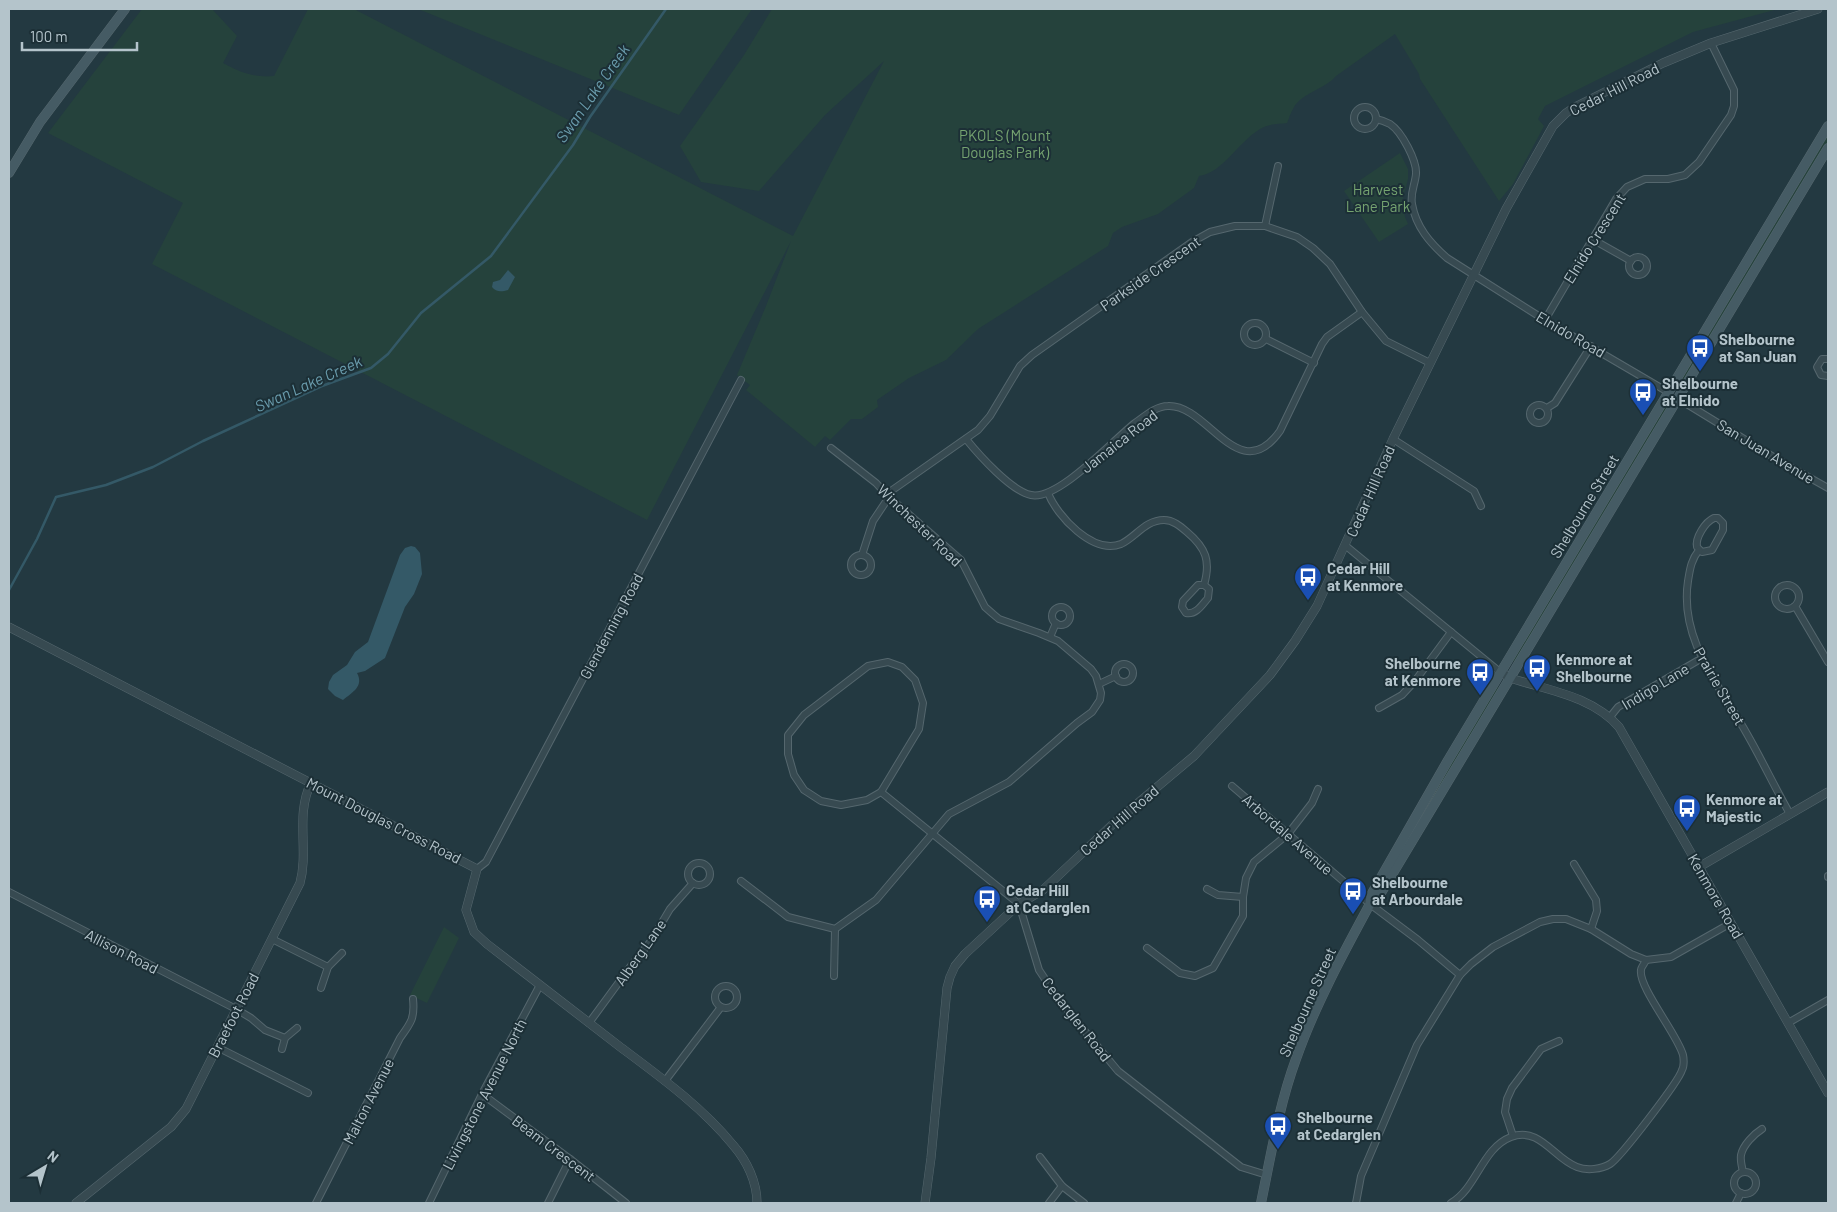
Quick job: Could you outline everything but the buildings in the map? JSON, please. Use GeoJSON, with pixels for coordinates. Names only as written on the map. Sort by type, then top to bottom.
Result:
{"type":"FeatureCollection","features":[{"type":"Feature","properties":{"kind":"main road"},"geometry":{"type":"LineString","coordinates":[[9,172],[40,122],[125,9]]}},
{"type":"Feature","properties":{"kind":"main road","name":"Shelbourne Street"},"geometry":{"type":"LineString","coordinates":[[1262,1203],[1278,1121],[1295,1060],[1324,993],[1370,904],[1371,895],[1500,672],[1828,126]]}},
{"type":"Feature","properties":{"kind":"main road","name":"Shelbourne Street"},"geometry":{"type":"LineString","coordinates":[[1370,904],[1377,900],[1828,148]]}},
{"type":"Feature","properties":{"kind":"main road"},"geometry":{"type":"LineString","coordinates":[[1668,392],[1678,398]]}},
{"type":"Feature","properties":{"kind":"street","name":"Cedar Hill Road"},"geometry":{"type":"LineString","coordinates":[[925,1203],[931,1158],[942,1025],[947,988],[955,966],[965,954],[1019,904],[1042,890],[1113,824],[1194,756],[1264,681],[1295,641],[1317,606],[1346,546],[1393,439],[1506,208],[1553,126],[1575,107],[1663,63],[1711,43],[1818,9]]}},
{"type":"Feature","properties":{"kind":"street","name":"Elnido Crescent"},"geometry":{"type":"LineString","coordinates":[[1545,320],[1622,191],[1644,179],[1668,179],[1685,175],[1699,162],[1731,115],[1734,106],[1734,90],[1711,43]]}},
{"type":"Feature","properties":{"kind":"street","name":"Elnido Road"},"geometry":{"type":"LineString","coordinates":[[1376,119],[1389,123],[1396,129],[1416,165],[1411,203],[1416,221],[1434,246],[1447,258],[1545,320],[1668,392]]}},
{"type":"Feature","properties":{"kind":"street"},"geometry":{"type":"LineString","coordinates":[[1265,226],[1278,166]]}},
{"type":"Feature","properties":{"kind":"street","name":"Parkside Crescent"},"geometry":{"type":"LineString","coordinates":[[862,555],[873,521],[891,491],[966,439],[990,416],[1020,366],[1067,330],[1192,242],[1210,232],[1235,226],[1265,226],[1297,237],[1313,248],[1330,264],[1362,312],[1386,341],[1430,363]]}},
{"type":"Feature","properties":{"kind":"street"},"geometry":{"type":"LineString","coordinates":[[1592,239],[1631,261]]}},
{"type":"Feature","properties":{"kind":"street","name":"Jamaica Road"},"geometry":{"type":"LineString","coordinates":[[1048,493],[1064,485],[1148,414],[1168,406],[1178,407],[1196,416],[1232,446],[1243,450],[1254,450],[1265,446],[1275,439],[1280,431],[1327,337],[1362,312]]}},
{"type":"Feature","properties":{"kind":"street"},"geometry":{"type":"LineString","coordinates":[[1266,339],[1314,363]]}},
{"type":"Feature","properties":{"kind":"street"},"geometry":{"type":"LineString","coordinates":[[1547,408],[1555,403],[1591,346]]}},
{"type":"Feature","properties":{"kind":"street"},"geometry":{"type":"LineString","coordinates":[[1828,357],[1819,361],[1817,367],[1821,375],[1828,376]]}},
{"type":"Feature","properties":{"kind":"street","name":"Glendenning Road"},"geometry":{"type":"LineString","coordinates":[[477,869],[486,862],[742,380]]}},
{"type":"Feature","properties":{"kind":"street","name":"San Juan Avenue"},"geometry":{"type":"LineString","coordinates":[[1678,398],[1780,461],[1828,488]]}},
{"type":"Feature","properties":{"kind":"street"},"geometry":{"type":"LineString","coordinates":[[966,439],[981,458],[1021,491],[1031,495],[1048,493],[1057,512],[1081,534],[1098,543],[1107,545],[1120,544],[1148,524],[1154,522],[1164,520],[1180,526],[1202,546],[1208,566],[1204,585]]}},
{"type":"Feature","properties":{"kind":"street"},"geometry":{"type":"LineString","coordinates":[[1393,439],[1474,491],[1481,506]]}},
{"type":"Feature","properties":{"kind":"street","name":"Winchester Road"},"geometry":{"type":"LineString","coordinates":[[831,448],[876,483],[889,497],[961,560],[985,607],[999,619],[1050,637],[1058,642],[1091,669],[1099,684]]}},
{"type":"Feature","properties":{"kind":"street","name":"Prairie Street"},"geometry":{"type":"LineString","coordinates":[[1714,518],[1721,520],[1724,527],[1712,550],[1706,552],[1699,550],[1696,544],[1708,522],[1714,518]]}},
{"type":"Feature","properties":{"kind":"street","name":"Kenmore Road"},"geometry":{"type":"LineString","coordinates":[[1346,546],[1500,672],[1510,678],[1577,699],[1600,709],[1610,717],[1626,737],[1828,1093]]}},
{"type":"Feature","properties":{"kind":"street","name":"Prairie Street"},"geometry":{"type":"LineString","coordinates":[[1699,550],[1691,563],[1686,593],[1686,609],[1690,628],[1702,659],[1748,736],[1790,814]]}},
{"type":"Feature","properties":{"kind":"street"},"geometry":{"type":"LineString","coordinates":[[1204,585],[1210,592],[1208,598],[1196,612],[1192,614],[1186,613],[1182,607],[1183,601],[1196,586],[1204,585]]}},
{"type":"Feature","properties":{"kind":"street"},"geometry":{"type":"LineString","coordinates":[[1796,606],[1828,662]]}},
{"type":"Feature","properties":{"kind":"street"},"geometry":{"type":"LineString","coordinates":[[1050,637],[1056,623]]}},
{"type":"Feature","properties":{"kind":"street","name":"Mount Douglas Cross Road"},"geometry":{"type":"LineString","coordinates":[[9,627],[477,869],[466,910],[474,932],[664,1080],[702,1113],[734,1145],[749,1168],[755,1187],[757,1203]]}},
{"type":"Feature","properties":{"kind":"street"},"geometry":{"type":"LineString","coordinates":[[1379,708],[1402,695],[1415,681],[1451,632]]}},
{"type":"Feature","properties":{"kind":"street","name":"Indigo Lane"},"geometry":{"type":"LineString","coordinates":[[1610,717],[1618,707],[1702,659]]}},
{"type":"Feature","properties":{"kind":"street"},"geometry":{"type":"LineString","coordinates":[[888,662],[902,668],[915,680],[923,703],[919,729],[880,792],[866,800],[841,805],[821,801],[804,790],[794,775],[788,754],[788,735],[804,715],[868,666],[888,662]]}},
{"type":"Feature","properties":{"kind":"street"},"geometry":{"type":"LineString","coordinates":[[741,881],[788,917],[835,929],[876,900],[949,814],[1009,782],[1076,723],[1092,712],[1100,700],[1099,684],[1116,676]]}},
{"type":"Feature","properties":{"kind":"street","name":"Braefoot Road"},"geometry":{"type":"LineString","coordinates":[[76,1203],[177,1121],[186,1109],[300,883],[304,865],[302,811],[311,783]]}},
{"type":"Feature","properties":{"kind":"street","name":"Arbordale Avenue"},"geometry":{"type":"LineString","coordinates":[[1232,786],[1370,904],[1460,975]]}},
{"type":"Feature","properties":{"kind":"street"},"geometry":{"type":"LineString","coordinates":[[1147,948],[1180,973],[1195,976],[1213,968],[1243,916],[1246,878],[1254,862],[1288,834],[1312,803],[1318,789]]}},
{"type":"Feature","properties":{"kind":"street"},"geometry":{"type":"LineString","coordinates":[[880,792],[1019,904]]}},
{"type":"Feature","properties":{"kind":"street"},"geometry":{"type":"LineString","coordinates":[[1699,867],[1828,792]]}},
{"type":"Feature","properties":{"kind":"street"},"geometry":{"type":"LineString","coordinates":[[1574,864],[1596,900],[1597,911],[1591,929]]}},
{"type":"Feature","properties":{"kind":"street","name":"Alberg Lane"},"geometry":{"type":"LineString","coordinates":[[589,1023],[651,941],[670,909],[693,883]]}},
{"type":"Feature","properties":{"kind":"street"},"geometry":{"type":"LineString","coordinates":[[1207,889],[1218,895],[1244,897]]}},
{"type":"Feature","properties":{"kind":"street","name":"Allison Road"},"geometry":{"type":"LineString","coordinates":[[9,892],[236,1009],[265,1030],[285,1038]]}},
{"type":"Feature","properties":{"kind":"street","name":"Cedarglen Road"},"geometry":{"type":"LineString","coordinates":[[1019,904],[1039,970],[1059,1000],[1118,1071],[1241,1167],[1267,1175]]}},
{"type":"Feature","properties":{"kind":"street"},"geometry":{"type":"LineString","coordinates":[[1356,1203],[1361,1176],[1417,1045],[1460,975],[1493,947],[1540,922],[1566,919],[1591,929],[1631,954],[1646,960],[1671,957],[1731,923]]}},
{"type":"Feature","properties":{"kind":"street"},"geometry":{"type":"LineString","coordinates":[[834,976],[835,929]]}},
{"type":"Feature","properties":{"kind":"street"},"geometry":{"type":"LineString","coordinates":[[272,939],[328,966]]}},
{"type":"Feature","properties":{"kind":"street"},"geometry":{"type":"LineString","coordinates":[[321,988],[328,966],[342,953]]}},
{"type":"Feature","properties":{"kind":"street"},"geometry":{"type":"LineString","coordinates":[[1451,1203],[1464,1192],[1495,1147],[1513,1136],[1525,1134],[1534,1137],[1544,1142],[1577,1167],[1594,1169],[1610,1164],[1623,1151],[1675,1084],[1683,1069],[1683,1056],[1678,1043],[1646,988],[1641,970],[1646,960]]}},
{"type":"Feature","properties":{"kind":"street","name":"Livingstone Avenue North"},"geometry":{"type":"LineString","coordinates":[[429,1203],[482,1094],[540,985]]}},
{"type":"Feature","properties":{"kind":"street","name":"Malton Avenue"},"geometry":{"type":"LineString","coordinates":[[316,1203],[400,1038],[411,1022],[414,1012],[412,999]]}},
{"type":"Feature","properties":{"kind":"street"},"geometry":{"type":"LineString","coordinates":[[1788,1023],[1828,1000]]}},
{"type":"Feature","properties":{"kind":"street"},"geometry":{"type":"LineString","coordinates":[[664,1080],[721,1007]]}},
{"type":"Feature","properties":{"kind":"street"},"geometry":{"type":"LineString","coordinates":[[282,1049],[285,1038],[297,1028]]}},
{"type":"Feature","properties":{"kind":"street"},"geometry":{"type":"LineString","coordinates":[[1513,1136],[1505,1112],[1507,1099],[1512,1088],[1541,1049],[1559,1041]]}},
{"type":"Feature","properties":{"kind":"street"},"geometry":{"type":"LineString","coordinates":[[217,1047],[308,1093]]}},
{"type":"Feature","properties":{"kind":"street","name":"Beam Crescent"},"geometry":{"type":"LineString","coordinates":[[482,1094],[626,1203]]}},
{"type":"Feature","properties":{"kind":"street"},"geometry":{"type":"LineString","coordinates":[[1743,1172],[1740,1157],[1742,1152],[1754,1134],[1762,1129]]}},
{"type":"Feature","properties":{"kind":"street"},"geometry":{"type":"LineString","coordinates":[[1040,1157],[1062,1186],[1084,1203]]}},
{"type":"Feature","properties":{"kind":"street"},"geometry":{"type":"LineString","coordinates":[[548,1203],[570,1159]]}},
{"type":"Feature","properties":{"kind":"street"},"geometry":{"type":"LineString","coordinates":[[1743,1172],[1753,1174],[1756,1184],[1751,1192],[1741,1193],[1736,1188],[1734,1182],[1737,1176],[1743,1172]]}},
{"type":"Feature","properties":{"kind":"street"},"geometry":{"type":"LineString","coordinates":[[1049,1203],[1062,1186]]}},
{"type":"Feature","properties":{"kind":"street"},"geometry":{"type":"LineString","coordinates":[[1736,1203],[1741,1193]]}},
{"type":"Feature","properties":{"kind":"green space","name":"PKOLS (Mount Douglas Park)"},"geometry":{"type":"Polygon","coordinates":[[[142,9],[212,9],[237,36],[223,63],[247,74],[274,76],[308,9],[354,9],[793,236],[884,61],[825,115],[759,191],[701,182],[680,146],[744,55],[772,9],[1778,9],[1693,32],[1545,106],[1538,119],[1544,126],[1513,184],[1499,201],[1420,79],[1419,74],[1395,34],[1327,84],[1300,100],[1293,108],[1287,123],[1266,126],[1255,132],[1216,169],[1199,176],[1194,188],[1158,214],[1122,227],[1113,233],[1108,246],[978,329],[946,360],[909,378],[877,400],[878,407],[862,419],[851,419],[830,440],[825,436],[815,447],[746,390],[750,385],[737,375],[791,241],[647,520],[152,264],[183,203],[48,133],[142,9]]]}},
{"type":"Feature","properties":{"kind":"green space"},"geometry":{"type":"Polygon","coordinates":[[[418,9],[752,9],[679,115],[418,9]]]}},
{"type":"Feature","properties":{"kind":"green space"},"geometry":{"type":"Polygon","coordinates":[[[1828,130],[1828,144],[1682,387],[1676,383],[1828,130]]]}},
{"type":"Feature","properties":{"kind":"green space","name":"Harvest Lane Park"},"geometry":{"type":"Polygon","coordinates":[[[1400,153],[1408,169],[1408,179],[1402,202],[1408,224],[1379,242],[1344,191],[1400,153]]]}},
{"type":"Feature","properties":{"kind":"green space"},"geometry":{"type":"Polygon","coordinates":[[[1667,398],[1673,401],[1516,663],[1510,659],[1667,398]]]}},
{"type":"Feature","properties":{"kind":"green space"},"geometry":{"type":"Polygon","coordinates":[[[1497,687],[1499,688],[1379,893],[1375,891],[1497,687]]]}},
{"type":"Feature","properties":{"kind":"green space"},"geometry":{"type":"Polygon","coordinates":[[[444,927],[459,938],[427,1003],[410,995],[444,927]]]}},
{"type":"Feature","properties":{"kind":"water"},"geometry":{"type":"Polygon","coordinates":[[[508,270],[515,277],[508,290],[495,290],[492,287],[493,282],[500,280],[508,270]]]}},
{"type":"Feature","properties":{"kind":"water"},"geometry":{"type":"Polygon","coordinates":[[[415,547],[420,553],[422,574],[414,594],[405,607],[385,658],[365,671],[357,673],[359,678],[358,685],[343,700],[335,696],[328,689],[329,682],[333,675],[347,665],[355,652],[368,642],[400,555],[405,548],[415,547]]]}},
{"type":"Feature","properties":{"kind":"waterway","name":"Swan Lake Creek"},"geometry":{"type":"LineString","coordinates":[[9,590],[37,539],[56,497],[106,485],[153,467],[203,441],[322,386],[371,368],[388,354],[421,313],[491,256],[573,145],[590,117],[666,9]]}},
{"type":"Feature","properties":{"kind":"place","name":"Shelbourne at San Juan"},"geometry":{"type":"Point","coordinates":[1700,372]}},
{"type":"Feature","properties":{"kind":"place","name":"Shelbourne at Elnido"},"geometry":{"type":"Point","coordinates":[1643,416]}},
{"type":"Feature","properties":{"kind":"place","name":"Cedar Hill at Kenmore"},"geometry":{"type":"Point","coordinates":[1308,601]}},
{"type":"Feature","properties":{"kind":"place","name":"Kenmore at Shelbourne"},"geometry":{"type":"Point","coordinates":[1537,692]}},
{"type":"Feature","properties":{"kind":"place","name":"Shelbourne at Kenmore"},"geometry":{"type":"Point","coordinates":[1480,696]}},
{"type":"Feature","properties":{"kind":"place","name":"Kenmore at Majestic"},"geometry":{"type":"Point","coordinates":[1687,832]}},
{"type":"Feature","properties":{"kind":"place","name":"Shelbourne at Arbourdale"},"geometry":{"type":"Point","coordinates":[1353,915]}},
{"type":"Feature","properties":{"kind":"place","name":"Cedar Hill at Cedarglen"},"geometry":{"type":"Point","coordinates":[987,923]}},
{"type":"Feature","properties":{"kind":"place","name":"Shelbourne at Cedarglen"},"geometry":{"type":"Point","coordinates":[1278,1150]}}]}
